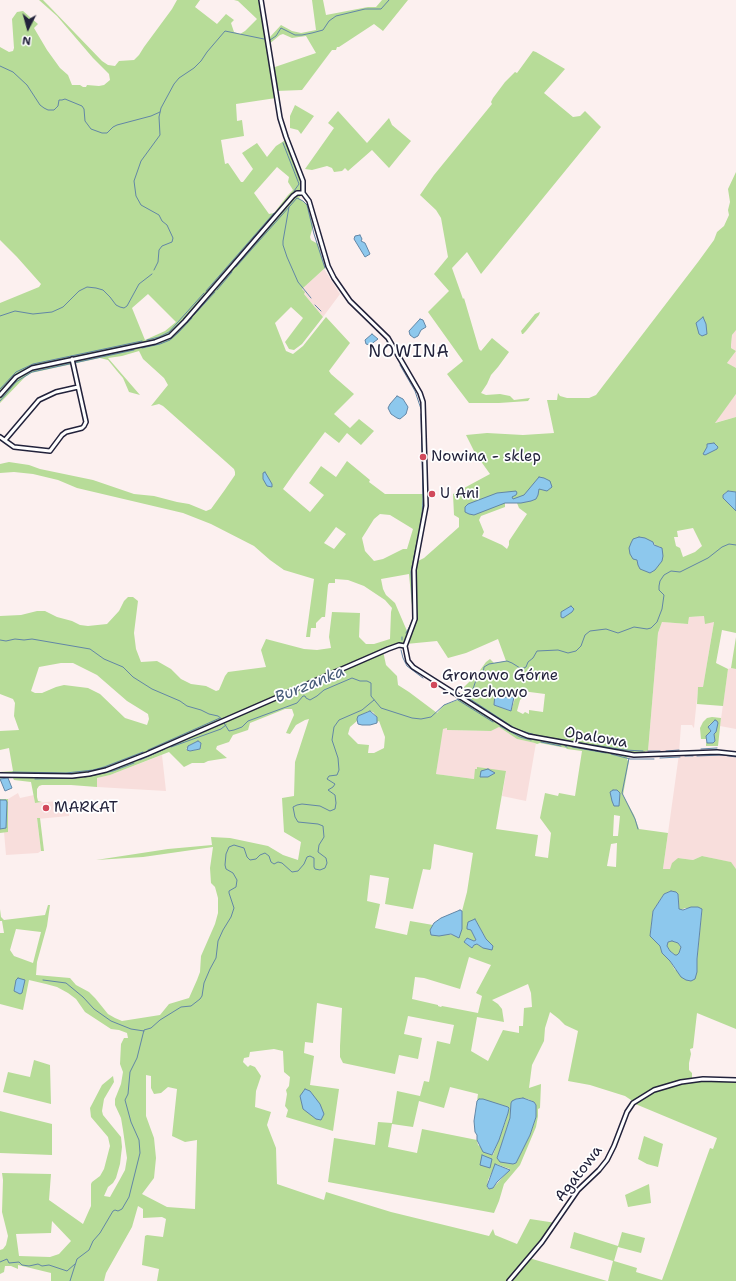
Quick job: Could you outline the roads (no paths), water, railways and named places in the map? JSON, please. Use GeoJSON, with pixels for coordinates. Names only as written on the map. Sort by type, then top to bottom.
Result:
{"type":"FeatureCollection","features":[{"type":"Feature","properties":{"kind":"street"},"geometry":{"type":"LineString","coordinates":[[0,775],[72,776],[99,772],[131,761],[388,649],[405,646],[415,618],[414,570],[426,506],[423,402],[420,393],[388,338],[354,306],[332,276],[323,253],[309,201],[303,193],[304,181],[280,118],[262,0]]}},
{"type":"Feature","properties":{"kind":"street"},"geometry":{"type":"LineString","coordinates":[[0,396],[16,377],[41,365],[155,342],[173,334],[293,196],[297,193],[303,193]]}},
{"type":"Feature","properties":{"kind":"street"},"geometry":{"type":"LineString","coordinates":[[0,437],[14,447],[50,451],[66,432],[82,428],[86,422],[72,359]]}},
{"type":"Feature","properties":{"kind":"street"},"geometry":{"type":"LineString","coordinates":[[5,440],[39,400],[56,392],[78,387]]}},
{"type":"Feature","properties":{"kind":"street","name":"Opalowa"},"geometry":{"type":"LineString","coordinates":[[405,646],[407,658],[413,667],[511,729],[524,735],[537,739],[634,755],[717,752],[736,754]]}},
{"type":"Feature","properties":{"kind":"street","name":"Agatowa"},"geometry":{"type":"LineString","coordinates":[[509,1281],[542,1242],[578,1190],[607,1160],[627,1112],[633,1103],[654,1090],[671,1084],[703,1079],[736,1080]]}},
{"type":"Feature","properties":{"kind":"water"},"geometry":{"type":"Polygon","coordinates":[[[360,235],[362,239],[361,241],[365,243],[370,254],[365,257],[354,239],[355,236],[360,235]]]}},
{"type":"Feature","properties":{"kind":"water"},"geometry":{"type":"Polygon","coordinates":[[[703,317],[706,324],[707,334],[702,336],[699,334],[696,323],[703,317]]]}},
{"type":"Feature","properties":{"kind":"water"},"geometry":{"type":"Polygon","coordinates":[[[420,319],[423,320],[426,327],[421,330],[418,336],[414,338],[410,335],[409,331],[420,319]]]}},
{"type":"Feature","properties":{"kind":"water"},"geometry":{"type":"Polygon","coordinates":[[[372,334],[378,339],[370,345],[366,344],[365,340],[372,334]]]}},
{"type":"Feature","properties":{"kind":"water"},"geometry":{"type":"Polygon","coordinates":[[[397,396],[403,399],[408,407],[406,414],[400,419],[391,414],[388,408],[397,396]]]}},
{"type":"Feature","properties":{"kind":"water"},"geometry":{"type":"Polygon","coordinates":[[[714,443],[718,447],[717,449],[705,455],[703,454],[707,444],[714,443]]]}},
{"type":"Feature","properties":{"kind":"water"},"geometry":{"type":"Polygon","coordinates":[[[265,472],[272,484],[272,487],[267,486],[263,479],[263,473],[265,472]]]}},
{"type":"Feature","properties":{"kind":"water"},"geometry":{"type":"Polygon","coordinates":[[[539,477],[550,481],[552,487],[547,491],[539,489],[536,499],[521,503],[505,503],[474,515],[465,512],[465,507],[468,504],[497,493],[516,491],[516,495],[512,497],[513,499],[524,495],[539,477]]]}},
{"type":"Feature","properties":{"kind":"water"},"geometry":{"type":"Polygon","coordinates":[[[728,491],[736,492],[736,511],[723,498],[723,495],[728,491]]]}},
{"type":"Feature","properties":{"kind":"water"},"geometry":{"type":"Polygon","coordinates":[[[639,537],[645,538],[653,542],[654,545],[662,548],[662,561],[655,570],[650,573],[640,569],[637,560],[633,559],[630,554],[629,548],[633,539],[639,537]]]}},
{"type":"Feature","properties":{"kind":"water"},"geometry":{"type":"Polygon","coordinates":[[[571,606],[574,609],[572,612],[563,618],[561,617],[561,612],[571,606]]]}},
{"type":"Feature","properties":{"kind":"water"},"geometry":{"type":"Polygon","coordinates":[[[495,693],[500,694],[502,697],[514,697],[511,711],[494,705],[495,693]]]}},
{"type":"Feature","properties":{"kind":"water"},"geometry":{"type":"Polygon","coordinates":[[[370,711],[377,717],[377,723],[370,725],[358,724],[358,716],[370,711]]]}},
{"type":"Feature","properties":{"kind":"water"},"geometry":{"type":"Polygon","coordinates":[[[715,720],[718,723],[714,734],[715,741],[713,743],[707,743],[706,736],[711,731],[708,727],[715,720]]]}},
{"type":"Feature","properties":{"kind":"water"},"geometry":{"type":"Polygon","coordinates":[[[198,741],[201,743],[200,749],[190,751],[187,750],[188,746],[198,741]]]}},
{"type":"Feature","properties":{"kind":"water"},"geometry":{"type":"Polygon","coordinates":[[[488,769],[495,773],[488,777],[480,777],[481,771],[488,769]]]}},
{"type":"Feature","properties":{"kind":"water"},"geometry":{"type":"Polygon","coordinates":[[[8,778],[12,788],[5,791],[0,779],[8,778]]]}},
{"type":"Feature","properties":{"kind":"water"},"geometry":{"type":"Polygon","coordinates":[[[617,790],[620,793],[619,806],[614,806],[612,801],[610,792],[617,790]]]}},
{"type":"Feature","properties":{"kind":"water"},"geometry":{"type":"Polygon","coordinates":[[[0,800],[6,800],[7,802],[6,828],[0,829],[0,800]]]}},
{"type":"Feature","properties":{"kind":"water"},"geometry":{"type":"Polygon","coordinates":[[[671,891],[678,894],[679,909],[683,910],[691,907],[698,907],[702,909],[697,972],[695,979],[691,981],[681,977],[670,961],[662,953],[660,946],[650,936],[653,911],[664,894],[671,891]],[[672,941],[668,942],[667,946],[675,955],[679,953],[681,947],[678,943],[672,941]]]}},
{"type":"Feature","properties":{"kind":"water"},"geometry":{"type":"Polygon","coordinates":[[[460,910],[462,911],[462,929],[459,938],[451,934],[439,936],[431,935],[430,930],[434,923],[441,918],[460,910]]]}},
{"type":"Feature","properties":{"kind":"water"},"geometry":{"type":"Polygon","coordinates":[[[475,919],[486,939],[493,946],[492,950],[483,948],[477,944],[472,948],[464,942],[467,938],[474,941],[476,940],[471,930],[467,929],[468,922],[475,919]]]}},
{"type":"Feature","properties":{"kind":"water"},"geometry":{"type":"Polygon","coordinates":[[[18,978],[25,980],[22,993],[20,994],[14,991],[16,980],[18,978]]]}},
{"type":"Feature","properties":{"kind":"water"},"geometry":{"type":"Polygon","coordinates":[[[305,1089],[310,1091],[320,1104],[324,1114],[321,1120],[316,1119],[303,1109],[300,1096],[305,1089]]]}},
{"type":"Feature","properties":{"kind":"water"},"geometry":{"type":"Polygon","coordinates":[[[523,1098],[534,1102],[536,1105],[536,1117],[530,1135],[516,1163],[500,1162],[497,1158],[510,1118],[511,1103],[516,1099],[523,1098]]]}},
{"type":"Feature","properties":{"kind":"water"},"geometry":{"type":"Polygon","coordinates":[[[479,1099],[509,1108],[499,1140],[492,1155],[483,1152],[475,1132],[474,1121],[477,1101],[479,1099]]]}},
{"type":"Feature","properties":{"kind":"water"},"geometry":{"type":"Polygon","coordinates":[[[482,1155],[492,1159],[490,1168],[480,1165],[482,1155]]]}},
{"type":"Feature","properties":{"kind":"water"},"geometry":{"type":"Polygon","coordinates":[[[495,1164],[510,1170],[497,1182],[493,1188],[489,1189],[487,1186],[495,1164]]]}},
{"type":"Feature","properties":{"kind":"waterway"},"geometry":{"type":"LineString","coordinates":[[270,40],[276,36],[281,28],[295,35],[312,33],[323,30],[329,21],[336,16],[365,9],[381,9],[389,0]]}},
{"type":"Feature","properties":{"kind":"waterway"},"geometry":{"type":"LineString","coordinates":[[154,270],[158,262],[159,250],[162,246],[172,242],[173,238],[167,225],[162,221],[159,215],[141,205],[136,196],[134,181],[141,161],[160,135],[159,117],[161,108],[174,84],[179,78],[194,68],[201,61],[225,31],[264,39]]}},
{"type":"Feature","properties":{"kind":"waterway"},"geometry":{"type":"LineString","coordinates":[[0,66],[13,72],[27,85],[40,105],[48,110],[54,110],[58,106],[59,100],[65,99],[82,106],[84,109],[85,121],[91,129],[102,133],[107,133],[117,125],[151,116],[160,112]]}},
{"type":"Feature","properties":{"kind":"waterway"},"geometry":{"type":"LineString","coordinates":[[283,143],[299,184],[294,191]]}},
{"type":"Feature","properties":{"kind":"waterway"},"geometry":{"type":"LineString","coordinates":[[236,267],[297,198],[307,205],[314,234],[325,268]]}},
{"type":"Feature","properties":{"kind":"waterway"},"geometry":{"type":"LineString","coordinates":[[289,207],[283,245],[298,282],[311,298]]}},
{"type":"Feature","properties":{"kind":"waterway"},"geometry":{"type":"LineString","coordinates":[[206,291],[274,213]]}},
{"type":"Feature","properties":{"kind":"waterway"},"geometry":{"type":"LineString","coordinates":[[217,290],[232,272]]}},
{"type":"Feature","properties":{"kind":"waterway"},"geometry":{"type":"LineString","coordinates":[[0,316],[15,311],[33,314],[52,312],[63,307],[79,291],[87,287],[103,290],[116,305],[124,308],[127,306],[139,284],[152,274]]}},
{"type":"Feature","properties":{"kind":"waterway"},"geometry":{"type":"LineString","coordinates":[[194,315],[215,292]]}},
{"type":"Feature","properties":{"kind":"waterway"},"geometry":{"type":"LineString","coordinates":[[147,340],[159,337],[169,332],[204,293]]}},
{"type":"Feature","properties":{"kind":"waterway"},"geometry":{"type":"LineString","coordinates":[[315,305],[321,311]]}},
{"type":"Feature","properties":{"kind":"waterway"},"geometry":{"type":"LineString","coordinates":[[142,348],[170,340],[192,318]]}},
{"type":"Feature","properties":{"kind":"waterway"},"geometry":{"type":"LineString","coordinates":[[0,389],[16,372],[33,364],[142,341]]}},
{"type":"Feature","properties":{"kind":"waterway"},"geometry":{"type":"LineString","coordinates":[[387,342],[390,347]]}},
{"type":"Feature","properties":{"kind":"waterway"},"geometry":{"type":"LineString","coordinates":[[0,401],[16,382],[32,372],[134,350]]}},
{"type":"Feature","properties":{"kind":"waterway"},"geometry":{"type":"LineString","coordinates":[[393,351],[398,360]]}},
{"type":"Feature","properties":{"kind":"waterway"},"geometry":{"type":"LineString","coordinates":[[400,365],[415,391],[421,409]]}},
{"type":"Feature","properties":{"kind":"waterway"},"geometry":{"type":"LineString","coordinates":[[419,533],[423,499],[421,414]]}},
{"type":"Feature","properties":{"kind":"waterway"},"geometry":{"type":"LineString","coordinates":[[413,615],[411,572],[418,537]]}},
{"type":"Feature","properties":{"kind":"waterway","name":"Burzanka"},"geometry":{"type":"LineString","coordinates":[[462,696],[473,689],[476,680],[483,674],[484,667],[489,664],[507,661],[520,668],[524,668],[537,651],[558,650],[568,653],[576,651],[581,646],[585,635],[590,631],[606,629],[618,633],[634,627],[647,629],[651,628],[657,622],[662,609],[664,595],[659,590],[659,586],[664,575],[671,571],[680,572],[708,558],[722,547],[729,544],[736,545]]}},
{"type":"Feature","properties":{"kind":"waterway"},"geometry":{"type":"LineString","coordinates":[[406,633],[411,624]]}},
{"type":"Feature","properties":{"kind":"waterway","name":"Burzanka"},"geometry":{"type":"LineString","coordinates":[[0,640],[32,639],[90,649],[104,659],[123,667],[133,677],[152,689],[180,701],[187,706],[218,716],[222,719]]}},
{"type":"Feature","properties":{"kind":"waterway"},"geometry":{"type":"LineString","coordinates":[[401,650],[407,666],[423,678]]}},
{"type":"Feature","properties":{"kind":"waterway","name":"Burzanka"},"geometry":{"type":"LineString","coordinates":[[224,723],[229,731],[234,730],[242,727],[248,721],[297,703],[303,696],[310,700],[324,690],[352,678],[371,683],[371,696],[381,708],[412,718],[421,719],[431,717],[444,705],[459,699]]}},
{"type":"Feature","properties":{"kind":"waterway"},"geometry":{"type":"LineString","coordinates":[[462,696],[470,699],[516,729],[535,735]]}},
{"type":"Feature","properties":{"kind":"waterway"},"geometry":{"type":"LineString","coordinates":[[70,1281],[77,1259],[89,1250],[93,1241],[100,1233],[113,1211],[122,1209],[129,1197],[140,1153],[139,1140],[131,1122],[125,1100],[128,1094],[130,1072],[137,1058],[144,1030],[151,1028],[160,1020],[181,1007],[191,1006],[202,996],[204,983],[216,958],[218,941],[231,917],[234,908],[229,891],[236,887],[237,880],[233,873],[226,869],[225,865],[226,854],[229,847],[234,845],[244,848],[247,857],[250,860],[256,859],[265,853],[269,856],[271,862],[274,864],[278,862],[282,863],[292,872],[298,871],[304,864],[307,857],[310,856],[314,858],[315,869],[320,870],[325,868],[327,863],[326,858],[318,852],[319,845],[324,837],[323,826],[298,822],[295,817],[293,807],[302,804],[320,806],[330,811],[335,809],[335,795],[328,790],[335,784],[327,779],[329,776],[337,775],[339,770],[338,758],[332,740],[334,727],[339,720],[362,710],[374,700]]}},
{"type":"Feature","properties":{"kind":"waterway"},"geometry":{"type":"LineString","coordinates":[[458,700],[493,722]]}},
{"type":"Feature","properties":{"kind":"waterway"},"geometry":{"type":"LineString","coordinates":[[148,750],[220,718]]}},
{"type":"Feature","properties":{"kind":"waterway"},"geometry":{"type":"LineString","coordinates":[[171,747],[221,729],[226,725]]}},
{"type":"Feature","properties":{"kind":"waterway"},"geometry":{"type":"LineString","coordinates":[[500,726],[520,737],[531,740]]}},
{"type":"Feature","properties":{"kind":"waterway"},"geometry":{"type":"LineString","coordinates":[[539,736],[547,737]]}},
{"type":"Feature","properties":{"kind":"waterway"},"geometry":{"type":"LineString","coordinates":[[550,738],[587,744]]}},
{"type":"Feature","properties":{"kind":"waterway"},"geometry":{"type":"LineString","coordinates":[[541,742],[561,746]]}},
{"type":"Feature","properties":{"kind":"waterway"},"geometry":{"type":"LineString","coordinates":[[593,745],[643,751]]}},
{"type":"Feature","properties":{"kind":"waterway"},"geometry":{"type":"LineString","coordinates":[[572,747],[606,753]]}},
{"type":"Feature","properties":{"kind":"waterway"},"geometry":{"type":"LineString","coordinates":[[701,749],[717,748]]}},
{"type":"Feature","properties":{"kind":"waterway"},"geometry":{"type":"LineString","coordinates":[[140,760],[165,749]]}},
{"type":"Feature","properties":{"kind":"waterway"},"geometry":{"type":"LineString","coordinates":[[666,751],[679,750]]}},
{"type":"Feature","properties":{"kind":"waterway"},"geometry":{"type":"LineString","coordinates":[[648,751],[660,751]]}},
{"type":"Feature","properties":{"kind":"waterway"},"geometry":{"type":"LineString","coordinates":[[13,772],[66,773],[93,770],[143,752]]}},
{"type":"Feature","properties":{"kind":"waterway"},"geometry":{"type":"LineString","coordinates":[[611,754],[630,759],[654,759]]}},
{"type":"Feature","properties":{"kind":"waterway"},"geometry":{"type":"LineString","coordinates":[[697,756],[722,755],[736,757]]}},
{"type":"Feature","properties":{"kind":"waterway"},"geometry":{"type":"LineString","coordinates":[[685,756],[693,756]]}},
{"type":"Feature","properties":{"kind":"waterway"},"geometry":{"type":"LineString","coordinates":[[660,758],[680,757]]}},
{"type":"Feature","properties":{"kind":"waterway"},"geometry":{"type":"LineString","coordinates":[[629,758],[622,793],[635,819],[638,829]]}},
{"type":"Feature","properties":{"kind":"waterway"},"geometry":{"type":"LineString","coordinates":[[85,777],[113,771],[134,763]]}},
{"type":"Feature","properties":{"kind":"waterway"},"geometry":{"type":"LineString","coordinates":[[35,779],[76,778]]}},
{"type":"Feature","properties":{"kind":"waterway"},"geometry":{"type":"LineString","coordinates":[[43,980],[66,983],[83,997],[94,1009],[111,1021],[131,1029],[144,1031]]}},
{"type":"Feature","properties":{"kind":"waterway"},"geometry":{"type":"LineString","coordinates":[[0,1262],[7,1259],[9,1263],[19,1262],[22,1265],[29,1266],[38,1264],[42,1266],[49,1265],[67,1271],[75,1264]]}},
{"type":"Feature","properties":{"kind":"place","name":"Nowina - sklep"},"geometry":{"type":"Point","coordinates":[423,457]}},
{"type":"Feature","properties":{"kind":"place","name":"U Ani"},"geometry":{"type":"Point","coordinates":[432,494]}},
{"type":"Feature","properties":{"kind":"place","name":"Gronowo Górne - Czechowo"},"geometry":{"type":"Point","coordinates":[434,685]}},
{"type":"Feature","properties":{"kind":"place","name":"MARKAT"},"geometry":{"type":"Point","coordinates":[46,808]}},
{"type":"Feature","properties":{"kind":"district","name":"NOWINA"},"geometry":{"type":"Point","coordinates":[409,353]}}]}
